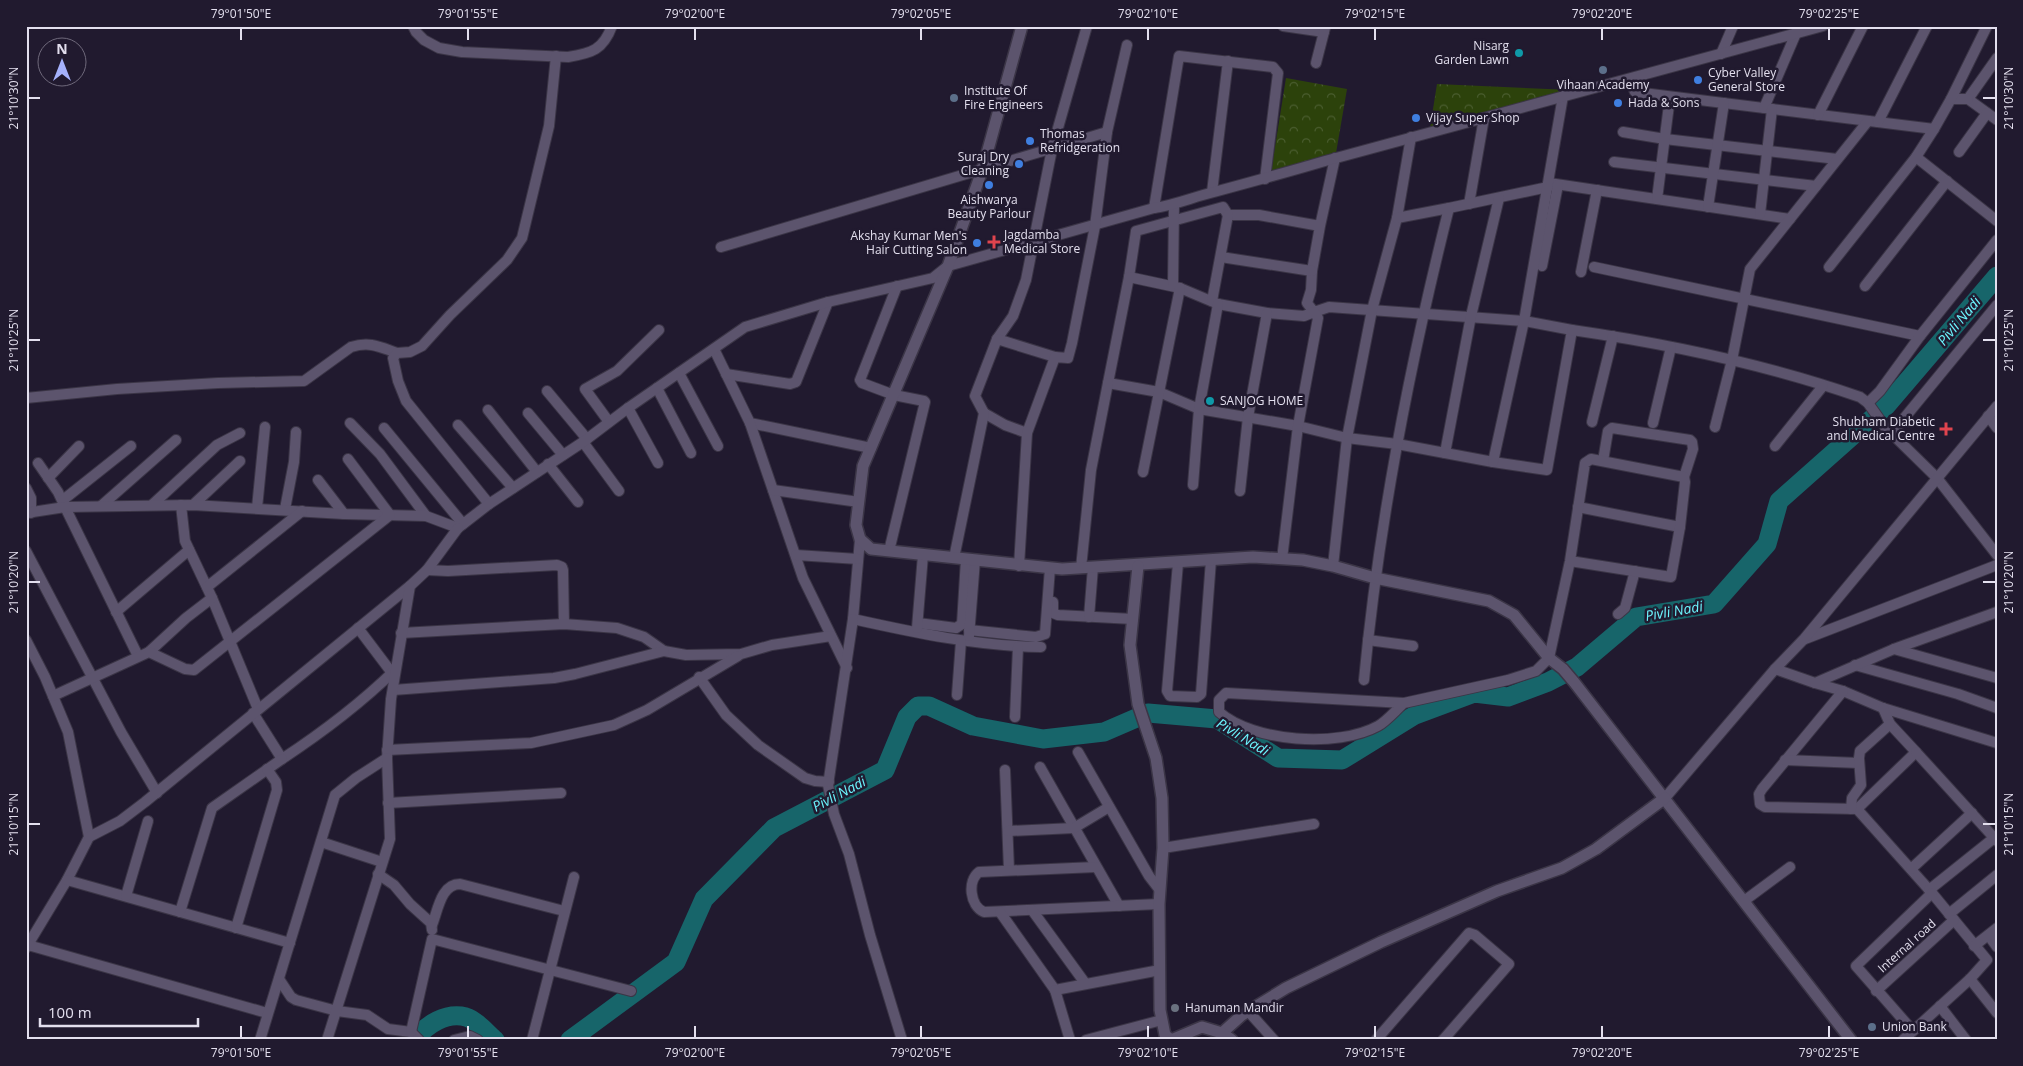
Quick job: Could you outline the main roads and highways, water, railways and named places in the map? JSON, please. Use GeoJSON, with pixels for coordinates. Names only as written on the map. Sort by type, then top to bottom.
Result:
{"type":"FeatureCollection","features":[{"type":"Feature","properties":{"kind":"waterway","name":"Pivli Nadi"},"geometry":{"type":"LineString","coordinates":[[570,1040],[676,962],[704,899],[774,828],[885,770],[907,717],[918,706],[929,706],[973,726],[1043,739],[1104,732],[1148,713],[1217,719],[1278,758],[1342,760],[1415,715],[1474,693],[1508,697],[1548,682],[1577,667],[1636,617],[1714,604],[1767,544],[1779,501],[1886,406],[1997,276]]}},
{"type":"Feature","properties":{"kind":"waterway","name":"Pivli Nadi"},"geometry":{"type":"LineString","coordinates":[[414,1040],[431,1024],[451,1016],[466,1017],[474,1021],[495,1040]]}},
{"type":"Feature","properties":{"kind":"place","name":"Nisarg Garden Lawn"},"geometry":{"type":"Point","coordinates":[1519,53]}},
{"type":"Feature","properties":{"kind":"place","name":"Vihaan Academy"},"geometry":{"type":"Point","coordinates":[1603,70]}},
{"type":"Feature","properties":{"kind":"place","name":"Cyber Valley General Store"},"geometry":{"type":"Point","coordinates":[1698,80]}},
{"type":"Feature","properties":{"kind":"place","name":"Institute Of Fire Engineers"},"geometry":{"type":"Point","coordinates":[954,98]}},
{"type":"Feature","properties":{"kind":"place","name":"Hada & Sons"},"geometry":{"type":"Point","coordinates":[1618,103]}},
{"type":"Feature","properties":{"kind":"place","name":"Vijay Super Shop"},"geometry":{"type":"Point","coordinates":[1416,118]}},
{"type":"Feature","properties":{"kind":"place","name":"Thomas Refridgeration"},"geometry":{"type":"Point","coordinates":[1030,141]}},
{"type":"Feature","properties":{"kind":"place","name":"Suraj Dry Cleaning"},"geometry":{"type":"Point","coordinates":[1019,164]}},
{"type":"Feature","properties":{"kind":"place","name":"Aishwarya Beauty Parlour"},"geometry":{"type":"Point","coordinates":[989,185]}},
{"type":"Feature","properties":{"kind":"place","name":"Jagdamba Medical Store"},"geometry":{"type":"Point","coordinates":[994,242]}},
{"type":"Feature","properties":{"kind":"place","name":"Akshay Kumar Men's Hair Cutting Salon"},"geometry":{"type":"Point","coordinates":[977,243]}},
{"type":"Feature","properties":{"kind":"place","name":"SANJOG HOME"},"geometry":{"type":"Point","coordinates":[1210,401]}},
{"type":"Feature","properties":{"kind":"place","name":"Shubham Diabetic and Medical Centre"},"geometry":{"type":"Point","coordinates":[1946,429]}},
{"type":"Feature","properties":{"kind":"place","name":"Hanuman Mandir"},"geometry":{"type":"Point","coordinates":[1175,1008]}},
{"type":"Feature","properties":{"kind":"place","name":"Union Bank"},"geometry":{"type":"Point","coordinates":[1872,1027]}}]}
